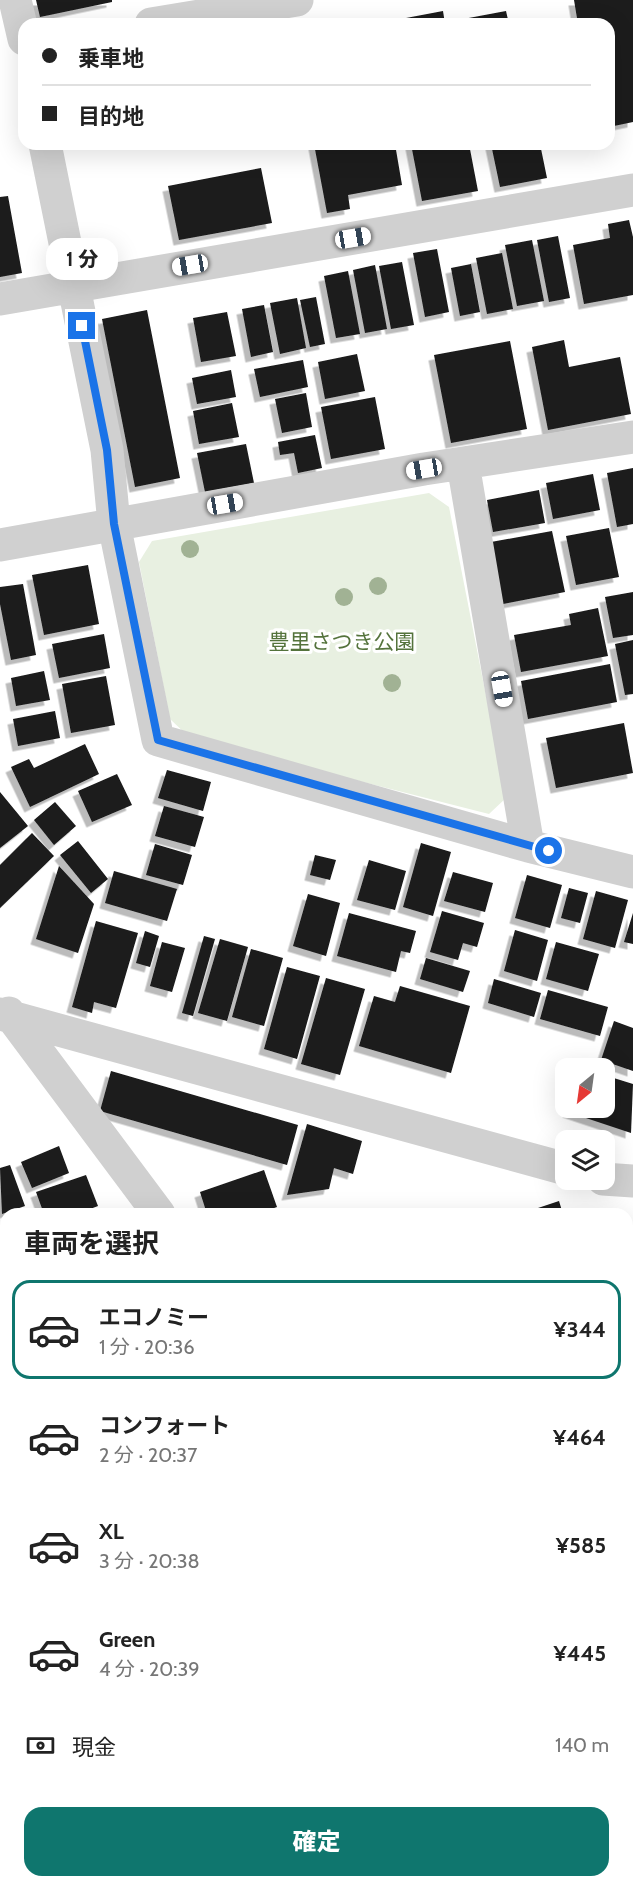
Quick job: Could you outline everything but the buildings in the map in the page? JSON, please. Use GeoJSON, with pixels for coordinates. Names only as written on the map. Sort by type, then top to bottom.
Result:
{"type":"FeatureCollection","features":[{"type":"Feature","properties":{"kind":"street"},"geometry":{"type":"LineString","coordinates":[[15,0],[19,18]]}},
{"type":"Feature","properties":{"kind":"street"},"geometry":{"type":"LineString","coordinates":[[188,18],[297,0]]}},
{"type":"Feature","properties":{"kind":"street"},"geometry":{"type":"LineString","coordinates":[[0,49],[18,46]]}},
{"type":"Feature","properties":{"kind":"street"},"geometry":{"type":"LineString","coordinates":[[46,150],[107,450],[114,524],[158,740],[528,846],[633,872]]}},
{"type":"Feature","properties":{"kind":"street"},"geometry":{"type":"LineString","coordinates":[[0,299],[633,190]]}},
{"type":"Feature","properties":{"kind":"street"},"geometry":{"type":"LineString","coordinates":[[0,545],[464,464],[633,437]]}},
{"type":"Feature","properties":{"kind":"street"},"geometry":{"type":"LineString","coordinates":[[464,464],[528,846]]}},
{"type":"Feature","properties":{"kind":"street"},"geometry":{"type":"LineString","coordinates":[[5,1011],[555,1166]]}},
{"type":"Feature","properties":{"kind":"street"},"geometry":{"type":"LineString","coordinates":[[5,1011],[150,1208]]}},
{"type":"Feature","properties":{"kind":"street"},"geometry":{"type":"LineString","coordinates":[[615,1180],[633,1181]]}},
{"type":"Feature","properties":{"kind":"green space","name":"豊里さつき公園"},"geometry":{"type":"Polygon","coordinates":[[[429,493],[449,507],[506,798],[489,814],[190,738],[170,719],[139,562],[152,541],[429,493]]]}},
{"type":"Feature","properties":{"kind":"route"},"geometry":{"type":"LineString","coordinates":[[82,326],[107,450],[114,524],[158,740],[549,851]]}}]}
